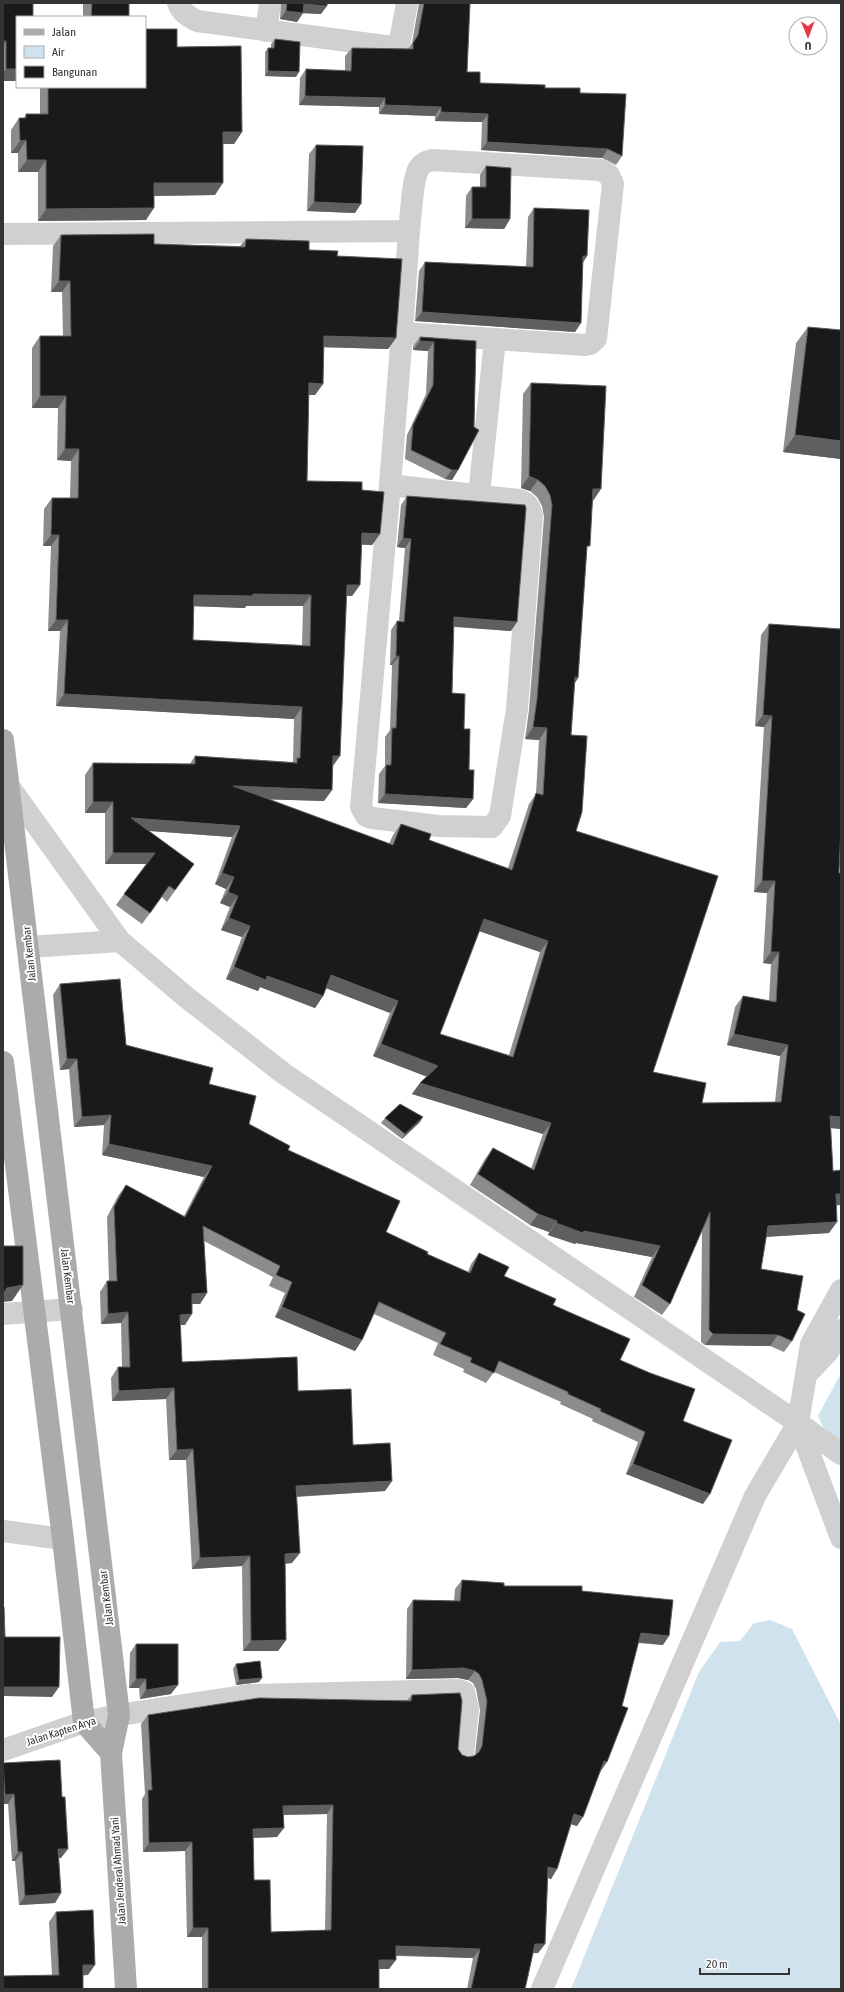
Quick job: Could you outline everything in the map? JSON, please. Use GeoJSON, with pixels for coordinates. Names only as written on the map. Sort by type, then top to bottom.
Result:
{"type":"FeatureCollection","features":[{"type":"Feature","properties":{"kind":"main road","name":"Jalan Kembar"},"geometry":{"type":"LineString","coordinates":[[3,740],[10,788],[41,1071],[72,1309],[119,1715],[111,1753]]}},
{"type":"Feature","properties":{"kind":"main road"},"geometry":{"type":"LineString","coordinates":[[3,1062],[63,1539],[84,1722],[111,1753]]}},
{"type":"Feature","properties":{"kind":"main road","name":"Jalan Jenderal Ahmad Yani"},"geometry":{"type":"LineString","coordinates":[[111,1753],[126,1989]]}},
{"type":"Feature","properties":{"kind":"street"},"geometry":{"type":"LineString","coordinates":[[178,3],[180,8],[187,16],[196,21],[392,46],[400,41],[407,3]]}},
{"type":"Feature","properties":{"kind":"street"},"geometry":{"type":"LineString","coordinates":[[266,31],[270,3]]}},
{"type":"Feature","properties":{"kind":"street"},"geometry":{"type":"LineString","coordinates":[[390,485],[479,495],[524,502],[528,505],[532,516],[518,709],[500,816],[496,824],[487,828],[438,826],[372,818],[363,812],[361,800],[390,485],[409,231],[416,175],[422,164],[432,160],[600,170],[612,179],[612,192],[596,339],[585,345],[402,333]]}},
{"type":"Feature","properties":{"kind":"street"},"geometry":{"type":"LineString","coordinates":[[3,234],[409,231]]}},
{"type":"Feature","properties":{"kind":"street"},"geometry":{"type":"LineString","coordinates":[[479,495],[495,340]]}},
{"type":"Feature","properties":{"kind":"street"},"geometry":{"type":"LineString","coordinates":[[10,788],[120,941],[283,1073],[798,1423],[841,1454]]}},
{"type":"Feature","properties":{"kind":"street"},"geometry":{"type":"LineString","coordinates":[[28,947],[120,941]]}},
{"type":"Feature","properties":{"kind":"street"},"geometry":{"type":"LineString","coordinates":[[542,1989],[755,1496],[798,1423],[811,1344],[841,1290]]}},
{"type":"Feature","properties":{"kind":"street"},"geometry":{"type":"LineString","coordinates":[[3,1314],[34,1313],[72,1309]]}},
{"type":"Feature","properties":{"kind":"street"},"geometry":{"type":"LineString","coordinates":[[806,1375],[828,1352],[841,1330]]}},
{"type":"Feature","properties":{"kind":"street"},"geometry":{"type":"LineString","coordinates":[[798,1423],[841,1538]]}},
{"type":"Feature","properties":{"kind":"street"},"geometry":{"type":"LineString","coordinates":[[3,1531],[63,1539]]}},
{"type":"Feature","properties":{"kind":"street","name":"Jalan Kapten Arya"},"geometry":{"type":"LineString","coordinates":[[3,1750],[84,1722],[119,1715],[251,1695],[458,1690],[464,1692],[468,1709],[463,1754]]}},
{"type":"Feature","properties":{"kind":"water"},"geometry":{"type":"Polygon","coordinates":[[[841,1373],[841,1447],[828,1437],[818,1416],[841,1373]]]}},
{"type":"Feature","properties":{"kind":"water"},"geometry":{"type":"Polygon","coordinates":[[[770,1620],[792,1629],[841,1725],[841,1989],[571,1989],[699,1672],[720,1642],[740,1641],[754,1623],[770,1620]]]}},
{"type":"Feature","properties":{"kind":"building"},"geometry":{"type":"Polygon","coordinates":[[[3,3],[33,3],[33,16],[16,16],[16,69],[6,69],[6,41],[3,41],[3,3]]]}},
{"type":"Feature","properties":{"kind":"building"},"geometry":{"type":"Polygon","coordinates":[[[92,3],[129,3],[129,16],[91,16],[92,3]]]}},
{"type":"Feature","properties":{"kind":"building"},"geometry":{"type":"Polygon","coordinates":[[[287,3],[327,3],[327,6],[304,4],[303,13],[286,11],[287,3]]]}},
{"type":"Feature","properties":{"kind":"building"},"geometry":{"type":"Polygon","coordinates":[[[424,3],[470,3],[467,72],[480,72],[480,83],[545,85],[545,88],[580,88],[580,93],[626,94],[622,156],[608,149],[487,142],[488,114],[441,112],[441,107],[385,105],[385,98],[305,96],[306,69],[351,71],[352,48],[413,49],[413,43],[418,35],[424,3]]]}},
{"type":"Feature","properties":{"kind":"building"},"geometry":{"type":"Polygon","coordinates":[[[146,29],[177,29],[177,47],[241,46],[242,132],[223,132],[223,183],[154,183],[154,208],[46,209],[46,160],[27,160],[26,140],[20,141],[19,118],[26,118],[26,114],[48,114],[48,88],[146,88],[146,29]]]}},
{"type":"Feature","properties":{"kind":"building"},"geometry":{"type":"Polygon","coordinates":[[[275,39],[300,42],[299,72],[268,71],[268,48],[274,48],[275,39]]]}},
{"type":"Feature","properties":{"kind":"building"},"geometry":{"type":"Polygon","coordinates":[[[316,145],[363,146],[361,204],[314,202],[316,145]]]}},
{"type":"Feature","properties":{"kind":"building"},"geometry":{"type":"Polygon","coordinates":[[[486,166],[511,168],[510,219],[472,219],[472,187],[486,187],[486,166]]]}},
{"type":"Feature","properties":{"kind":"building"},"geometry":{"type":"Polygon","coordinates":[[[534,208],[589,210],[587,256],[583,256],[581,323],[422,312],[425,262],[533,267],[534,208]]]}},
{"type":"Feature","properties":{"kind":"building"},"geometry":{"type":"Polygon","coordinates":[[[154,234],[154,244],[245,247],[246,239],[309,241],[309,250],[338,251],[337,256],[402,259],[396,338],[324,336],[323,384],[309,383],[307,481],[362,482],[362,490],[384,492],[380,534],[362,533],[360,585],[347,585],[340,756],[333,756],[332,790],[233,786],[393,845],[401,824],[431,834],[429,840],[512,870],[536,793],[543,795],[547,728],[533,727],[537,699],[552,505],[550,495],[545,486],[538,480],[529,476],[531,383],[606,386],[601,489],[593,489],[590,546],[587,546],[578,678],[575,677],[571,735],[587,736],[582,812],[576,831],[718,876],[653,1072],[706,1083],[702,1103],[781,1102],[788,1045],[734,1034],[743,996],[776,1002],[779,952],[771,952],[775,881],[762,881],[772,716],[763,715],[769,624],[841,629],[841,826],[839,873],[841,873],[841,1117],[830,1116],[833,1171],[841,1170],[841,1194],[836,1194],[837,1222],[768,1226],[761,1269],[803,1276],[797,1310],[805,1314],[792,1341],[778,1335],[713,1334],[709,1330],[710,1212],[670,1304],[642,1285],[660,1246],[584,1231],[583,1233],[556,1223],[557,1221],[538,1214],[478,1174],[493,1148],[534,1170],[551,1123],[420,1083],[438,1066],[381,1044],[398,1001],[331,975],[323,996],[267,976],[266,980],[234,967],[250,926],[229,918],[238,896],[228,892],[234,877],[222,873],[240,826],[131,818],[194,864],[175,890],[169,886],[150,913],[124,894],[155,853],[113,853],[113,802],[93,802],[93,763],[195,764],[195,756],[297,763],[297,758],[300,758],[302,707],[64,694],[68,620],[56,620],[59,535],[51,535],[52,498],[78,498],[79,449],[65,449],[66,396],[40,396],[40,336],[71,336],[70,281],[59,281],[61,235],[154,234]],[[253,594],[253,596],[194,595],[193,640],[310,646],[311,595],[253,594]],[[484,919],[440,1034],[513,1057],[548,941],[484,919]]]}},
{"type":"Feature","properties":{"kind":"building"},"geometry":{"type":"Polygon","coordinates":[[[808,327],[841,330],[841,441],[795,435],[808,327]]]}},
{"type":"Feature","properties":{"kind":"building"},"geometry":{"type":"Polygon","coordinates":[[[420,337],[476,341],[474,427],[479,430],[458,470],[452,470],[411,450],[413,425],[433,385],[434,342],[420,341],[420,337]]]}},
{"type":"Feature","properties":{"kind":"building"},"geometry":{"type":"Polygon","coordinates":[[[407,496],[525,505],[526,508],[517,622],[454,617],[452,693],[465,694],[464,729],[470,729],[469,770],[474,770],[473,799],[385,794],[386,765],[391,765],[392,728],[396,728],[399,656],[396,656],[397,621],[404,622],[411,539],[403,538],[407,496]]]}},
{"type":"Feature","properties":{"kind":"building"},"geometry":{"type":"Polygon","coordinates":[[[120,979],[126,1045],[213,1068],[209,1084],[256,1096],[249,1124],[290,1146],[288,1150],[400,1201],[386,1232],[428,1252],[427,1254],[470,1273],[479,1253],[509,1267],[504,1276],[556,1299],[553,1305],[630,1339],[620,1360],[650,1373],[695,1389],[683,1421],[732,1440],[710,1494],[633,1464],[645,1432],[600,1411],[601,1409],[568,1394],[568,1392],[499,1361],[494,1373],[470,1362],[472,1358],[440,1344],[446,1333],[379,1302],[362,1340],[282,1307],[292,1282],[276,1275],[280,1266],[203,1226],[207,1293],[192,1294],[192,1314],[180,1315],[182,1362],[297,1357],[298,1391],[351,1389],[353,1445],[390,1443],[392,1481],[296,1486],[300,1553],[285,1554],[286,1640],[251,1641],[250,1556],[200,1558],[193,1449],[177,1450],[174,1388],[119,1391],[118,1367],[130,1367],[128,1312],[108,1314],[107,1281],[117,1281],[114,1207],[126,1185],[185,1217],[212,1166],[109,1144],[111,1115],[82,1117],[77,1059],[67,1059],[60,984],[120,979]]]}},
{"type":"Feature","properties":{"kind":"building"},"geometry":{"type":"Polygon","coordinates":[[[400,1104],[423,1117],[405,1134],[385,1118],[400,1104]]]}},
{"type":"Feature","properties":{"kind":"building"},"geometry":{"type":"Polygon","coordinates":[[[3,1246],[23,1246],[23,1285],[7,1288],[3,1294],[3,1246]]]}},
{"type":"Feature","properties":{"kind":"building"},"geometry":{"type":"Polygon","coordinates":[[[462,1580],[504,1583],[504,1586],[582,1586],[582,1591],[673,1600],[669,1636],[641,1633],[622,1706],[628,1708],[607,1762],[604,1761],[583,1817],[574,1814],[557,1869],[548,1867],[545,1944],[535,1944],[525,1989],[471,1989],[480,1949],[396,1946],[396,1960],[379,1960],[379,1989],[208,1989],[208,1928],[193,1928],[192,1842],[149,1843],[148,1790],[152,1790],[148,1715],[259,1698],[411,1701],[412,1695],[460,1693],[462,1701],[458,1749],[462,1755],[468,1757],[474,1756],[479,1752],[482,1746],[487,1701],[479,1674],[475,1671],[464,1668],[412,1670],[413,1600],[460,1601],[462,1580]],[[333,1805],[283,1806],[284,1828],[253,1829],[254,1880],[270,1880],[271,1932],[331,1930],[333,1805]]]}},
{"type":"Feature","properties":{"kind":"building"},"geometry":{"type":"Polygon","coordinates":[[[3,1607],[5,1637],[60,1637],[59,1687],[3,1687],[3,1607]]]}},
{"type":"Feature","properties":{"kind":"building"},"geometry":{"type":"Polygon","coordinates":[[[136,1644],[178,1644],[178,1685],[146,1690],[146,1679],[136,1679],[136,1644]]]}},
{"type":"Feature","properties":{"kind":"building"},"geometry":{"type":"Polygon","coordinates":[[[260,1661],[262,1678],[239,1680],[236,1664],[260,1661]]]}},
{"type":"Feature","properties":{"kind":"building"},"geometry":{"type":"Polygon","coordinates":[[[60,1760],[62,1797],[65,1797],[68,1849],[58,1849],[61,1893],[25,1896],[22,1852],[18,1852],[14,1794],[5,1795],[3,1763],[60,1760]]]}},
{"type":"Feature","properties":{"kind":"building"},"geometry":{"type":"Polygon","coordinates":[[[93,1910],[95,1965],[83,1965],[83,1989],[3,1989],[3,1976],[59,1975],[56,1912],[93,1910]]]}}]}
